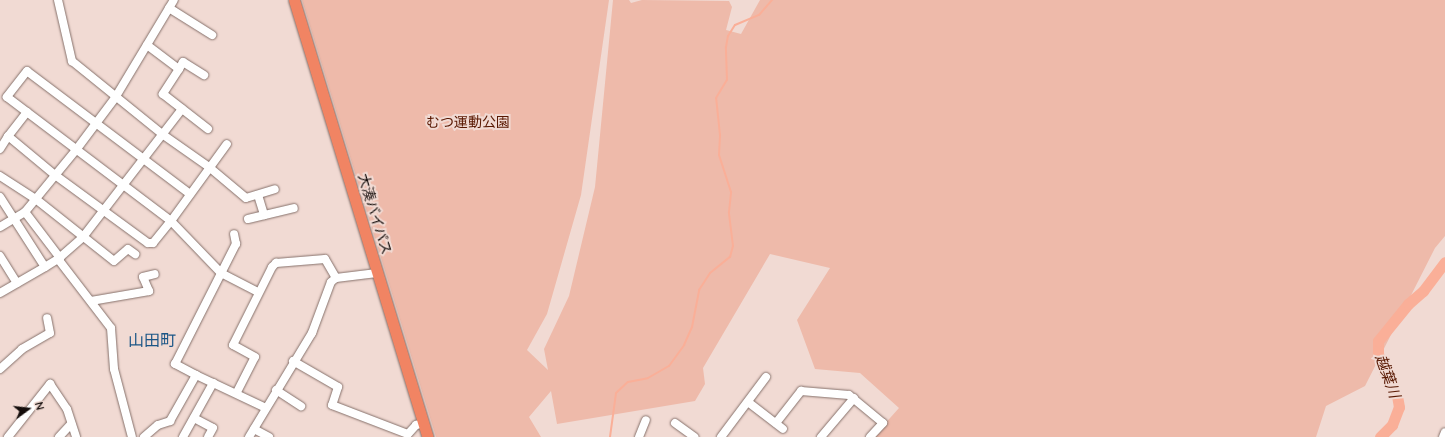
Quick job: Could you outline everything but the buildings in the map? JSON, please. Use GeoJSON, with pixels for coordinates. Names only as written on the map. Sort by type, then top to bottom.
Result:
{"type":"FeatureCollection","features":[{"type":"Feature","properties":{"kind":"highway","name":"大湊バイパス"},"geometry":{"type":"LineString","coordinates":[[294,0],[428,437]]}},
{"type":"Feature","properties":{"kind":"street"},"geometry":{"type":"LineString","coordinates":[[58,0],[72,61],[115,98],[162,134],[209,166],[246,198],[275,189]]}},
{"type":"Feature","properties":{"kind":"street"},"geometry":{"type":"LineString","coordinates":[[0,228],[25,212],[37,200],[96,124],[115,98],[172,4],[212,35]]}},
{"type":"Feature","properties":{"kind":"street"},"geometry":{"type":"LineString","coordinates":[[147,45],[179,69]]}},
{"type":"Feature","properties":{"kind":"street"},"geometry":{"type":"LineString","coordinates":[[204,76],[183,62],[163,94],[208,129]]}},
{"type":"Feature","properties":{"kind":"street"},"geometry":{"type":"LineString","coordinates":[[190,194],[27,71],[7,97],[171,222],[221,273],[258,292]]}},
{"type":"Feature","properties":{"kind":"street"},"geometry":{"type":"LineString","coordinates":[[0,294],[59,258],[83,237],[182,109]]}},
{"type":"Feature","properties":{"kind":"street"},"geometry":{"type":"LineString","coordinates":[[0,149],[8,136],[27,112]]}},
{"type":"Feature","properties":{"kind":"street"},"geometry":{"type":"LineString","coordinates":[[8,136],[56,175],[148,243],[153,243],[171,222],[209,166],[227,144]]}},
{"type":"Feature","properties":{"kind":"street"},"geometry":{"type":"LineString","coordinates":[[0,176],[37,200],[114,261],[128,249],[135,254]]}},
{"type":"Feature","properties":{"kind":"street"},"geometry":{"type":"LineString","coordinates":[[258,194],[264,215]]}},
{"type":"Feature","properties":{"kind":"street"},"geometry":{"type":"LineString","coordinates":[[0,197],[45,267]]}},
{"type":"Feature","properties":{"kind":"street"},"geometry":{"type":"LineString","coordinates":[[248,219],[294,208]]}},
{"type":"Feature","properties":{"kind":"street"},"geometry":{"type":"LineString","coordinates":[[25,212],[112,328],[114,369],[132,437]]}},
{"type":"Feature","properties":{"kind":"street"},"geometry":{"type":"LineString","coordinates":[[234,234],[236,244],[175,364],[213,383],[237,392],[266,408]]}},
{"type":"Feature","properties":{"kind":"street"},"geometry":{"type":"LineString","coordinates":[[0,256],[17,283]]}},
{"type":"Feature","properties":{"kind":"street"},"geometry":{"type":"LineString","coordinates":[[237,392],[255,356],[233,345],[258,292],[276,263],[325,258],[336,278]]}},
{"type":"Feature","properties":{"kind":"street"},"geometry":{"type":"LineString","coordinates":[[249,437],[293,361],[312,333],[331,282],[336,278],[377,273]]}},
{"type":"Feature","properties":{"kind":"street"},"geometry":{"type":"LineString","coordinates":[[91,301],[149,291],[143,277],[155,274]]}},
{"type":"Feature","properties":{"kind":"street"},"geometry":{"type":"LineString","coordinates":[[0,369],[22,349],[50,333],[47,318]]}},
{"type":"Feature","properties":{"kind":"street"},"geometry":{"type":"LineString","coordinates":[[293,361],[338,387],[332,405],[408,434],[416,425],[424,422]]}},
{"type":"Feature","properties":{"kind":"street"},"geometry":{"type":"LineString","coordinates":[[144,437],[158,425],[170,421],[196,375]]}},
{"type":"Feature","properties":{"kind":"street"},"geometry":{"type":"LineString","coordinates":[[721,437],[766,377]]}},
{"type":"Feature","properties":{"kind":"street"},"geometry":{"type":"LineString","coordinates":[[183,437],[213,383]]}},
{"type":"Feature","properties":{"kind":"street"},"geometry":{"type":"LineString","coordinates":[[8,437],[50,384],[67,409],[76,437]]}},
{"type":"Feature","properties":{"kind":"street"},"geometry":{"type":"LineString","coordinates":[[276,390],[301,406]]}},
{"type":"Feature","properties":{"kind":"street"},"geometry":{"type":"LineString","coordinates":[[776,423],[801,391],[849,396],[854,398],[882,423],[870,437]]}},
{"type":"Feature","properties":{"kind":"street"},"geometry":{"type":"LineString","coordinates":[[820,437],[854,398]]}},
{"type":"Feature","properties":{"kind":"street"},"geometry":{"type":"LineString","coordinates":[[748,402],[783,429]]}},
{"type":"Feature","properties":{"kind":"street"},"geometry":{"type":"LineString","coordinates":[[194,418],[213,428],[208,437]]}},
{"type":"Feature","properties":{"kind":"street"},"geometry":{"type":"LineString","coordinates":[[639,437],[646,420]]}},
{"type":"Feature","properties":{"kind":"street"},"geometry":{"type":"LineString","coordinates":[[675,423],[694,437]]}},
{"type":"Feature","properties":{"kind":"street"},"geometry":{"type":"LineString","coordinates":[[59,437],[71,424]]}},
{"type":"Feature","properties":{"kind":"street"},"geometry":{"type":"LineString","coordinates":[[254,429],[269,437]]}},
{"type":"Feature","properties":{"kind":"street"},"geometry":{"type":"LineString","coordinates":[[1443,437],[1445,432]]}},
{"type":"Feature","properties":{"kind":"green space","name":"むつ運動公園"},"geometry":{"type":"Polygon","coordinates":[[[302,0],[609,0],[581,195],[547,314],[527,350],[548,370],[544,349],[569,296],[595,187],[613,0],[629,0],[631,3],[642,0],[729,1],[732,7],[726,30],[741,34],[760,0],[1445,0],[1445,236],[1435,248],[1365,386],[1326,406],[1316,437],[873,437],[899,408],[860,373],[815,369],[797,320],[830,268],[770,254],[703,368],[705,384],[695,401],[557,424],[551,391],[529,417],[541,437],[436,437],[302,0]]]}},
{"type":"Feature","properties":{"kind":"waterway"},"geometry":{"type":"LineString","coordinates":[[610,437],[616,393],[628,382],[648,378],[669,366],[684,345],[692,327],[699,290],[710,273],[730,257],[733,246],[729,212],[731,192],[719,155],[720,135],[716,98],[727,80],[726,47],[728,36],[735,25],[759,15],[772,0]]}},
{"type":"Feature","properties":{"kind":"waterway","name":"越葉川"},"geometry":{"type":"LineString","coordinates":[[1380,437],[1392,425],[1399,407],[1397,396],[1384,372],[1378,353],[1378,341],[1408,304],[1423,291],[1445,262]]}},
{"type":"Feature","properties":{"kind":"district","name":"山田町"},"geometry":{"type":"Point","coordinates":[152,340]}}]}
